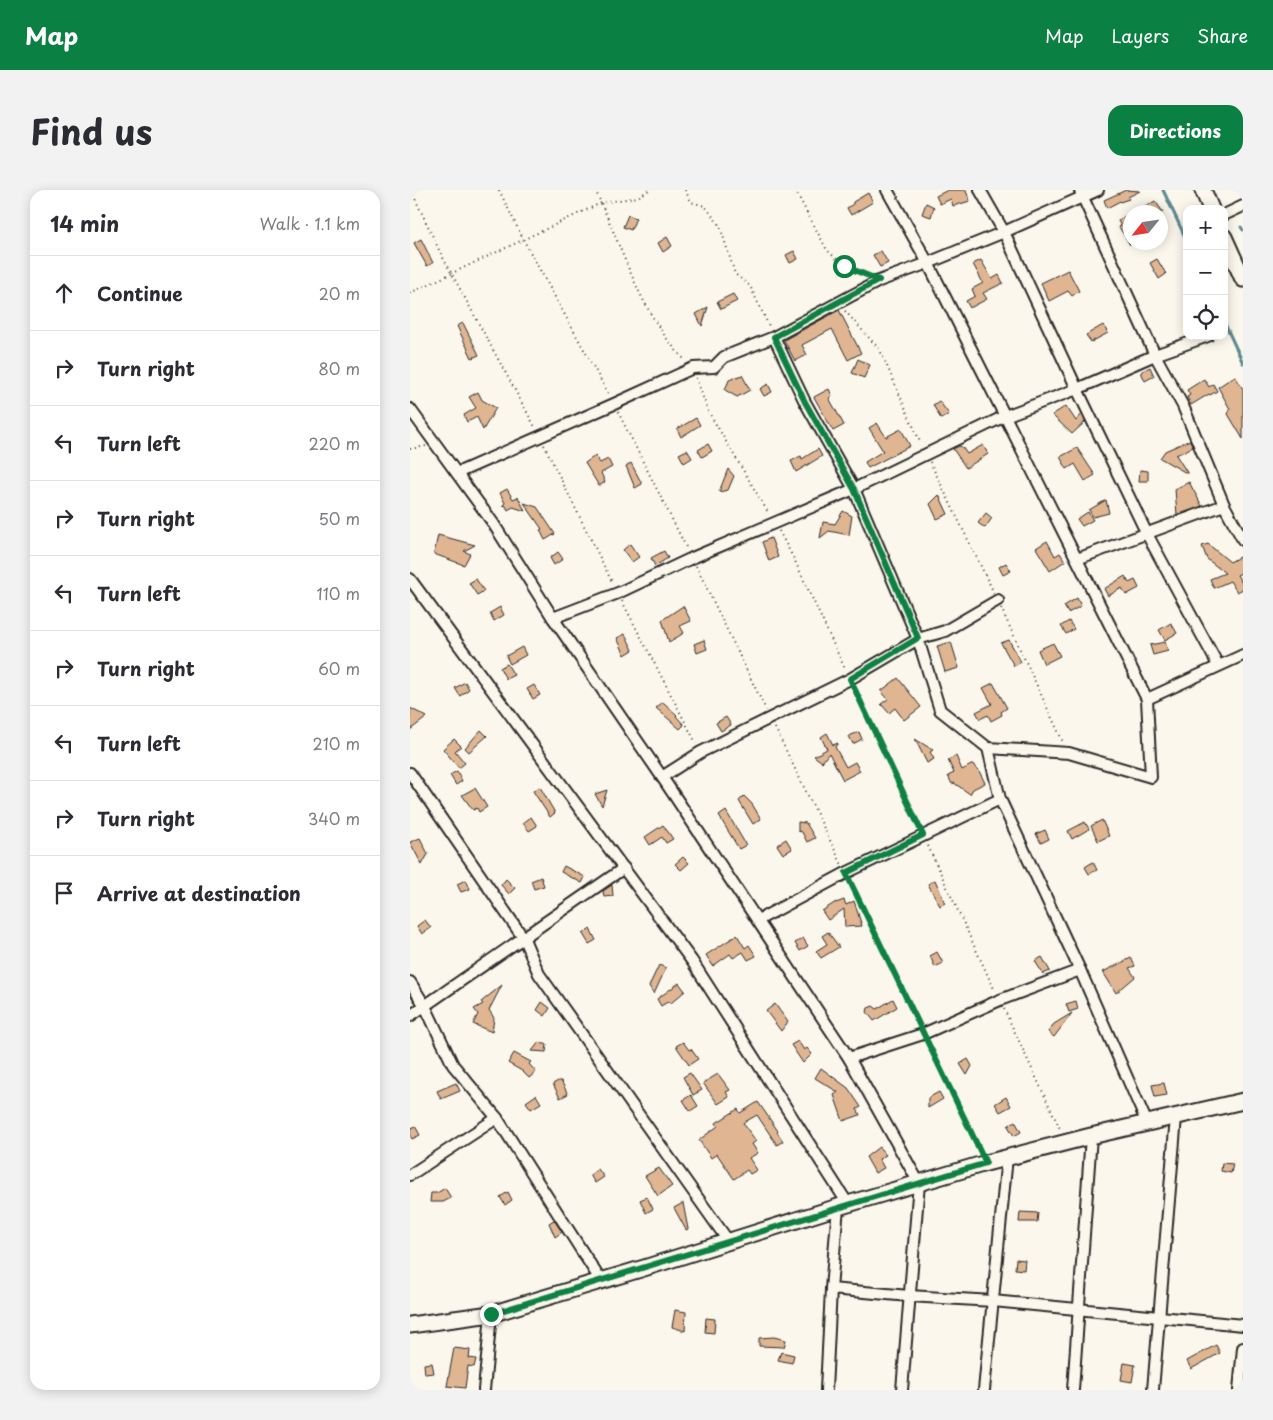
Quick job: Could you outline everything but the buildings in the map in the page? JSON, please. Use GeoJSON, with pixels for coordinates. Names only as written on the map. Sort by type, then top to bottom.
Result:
{"type":"FeatureCollection","features":[{"type":"Feature","properties":{"kind":"street"},"geometry":{"type":"LineString","coordinates":[[774,337],[805,402],[854,489],[918,638],[940,710],[988,748],[1069,753],[1151,777],[1147,699],[928,263],[887,190]]}},
{"type":"Feature","properties":{"kind":"street"},"geometry":{"type":"LineString","coordinates":[[980,190],[1004,232],[1147,534],[1218,665]]}},
{"type":"Feature","properties":{"kind":"street"},"geometry":{"type":"LineString","coordinates":[[457,473],[692,368],[714,367],[724,358],[774,337],[879,280],[928,263],[1004,232],[1082,193],[1098,190]]}},
{"type":"Feature","properties":{"kind":"street"},"geometry":{"type":"LineString","coordinates":[[1203,190],[1209,205]]}},
{"type":"Feature","properties":{"kind":"street"},"geometry":{"type":"LineString","coordinates":[[1082,193],[1155,355],[1183,406],[1224,505],[1243,540]]}},
{"type":"Feature","properties":{"kind":"street"},"geometry":{"type":"LineString","coordinates":[[1228,213],[1243,206]]}},
{"type":"Feature","properties":{"kind":"street"},"geometry":{"type":"LineString","coordinates":[[1228,247],[1243,279]]}},
{"type":"Feature","properties":{"kind":"street"},"geometry":{"type":"LineString","coordinates":[[553,618],[618,593],[692,558],[854,489],[1005,416],[1197,340]]}},
{"type":"Feature","properties":{"kind":"street"},"geometry":{"type":"LineString","coordinates":[[410,409],[493,523],[553,618],[662,777],[849,1058],[919,1183],[902,1390]]}},
{"type":"Feature","properties":{"kind":"street"},"geometry":{"type":"LineString","coordinates":[[1077,558],[1224,505]]}},
{"type":"Feature","properties":{"kind":"street"},"geometry":{"type":"LineString","coordinates":[[410,579],[692,961],[843,1206],[831,1289],[826,1390]]}},
{"type":"Feature","properties":{"kind":"street"},"geometry":{"type":"LineString","coordinates":[[662,777],[701,752],[850,679],[918,638],[945,631],[998,600]]}},
{"type":"Feature","properties":{"kind":"street"},"geometry":{"type":"LineString","coordinates":[[1147,699],[1243,655]]}},
{"type":"Feature","properties":{"kind":"street"},"geometry":{"type":"LineString","coordinates":[[988,748],[1000,799],[1080,970],[1147,1123]]}},
{"type":"Feature","properties":{"kind":"street"},"geometry":{"type":"LineString","coordinates":[[410,773],[524,939],[539,974],[729,1242]]}},
{"type":"Feature","properties":{"kind":"street"},"geometry":{"type":"LineString","coordinates":[[758,920],[846,873],[1000,799]]}},
{"type":"Feature","properties":{"kind":"street"},"geometry":{"type":"LineString","coordinates":[[410,1016],[524,939],[624,868]]}},
{"type":"Feature","properties":{"kind":"street"},"geometry":{"type":"LineString","coordinates":[[849,1058],[922,1034],[1000,1000],[1080,970]]}},
{"type":"Feature","properties":{"kind":"street"},"geometry":{"type":"LineString","coordinates":[[410,982],[425,1006],[453,1065],[497,1118],[601,1281]]}},
{"type":"Feature","properties":{"kind":"street"},"geometry":{"type":"LineString","coordinates":[[410,1325],[491,1314],[1007,1157],[1243,1101]]}},
{"type":"Feature","properties":{"kind":"street"},"geometry":{"type":"LineString","coordinates":[[1153,1390],[1176,1116]]}},
{"type":"Feature","properties":{"kind":"street"},"geometry":{"type":"LineString","coordinates":[[410,1175],[497,1118]]}},
{"type":"Feature","properties":{"kind":"street"},"geometry":{"type":"LineString","coordinates":[[1073,1390],[1091,1136]]}},
{"type":"Feature","properties":{"kind":"street"},"geometry":{"type":"LineString","coordinates":[[984,1390],[1007,1157]]}},
{"type":"Feature","properties":{"kind":"street"},"geometry":{"type":"LineString","coordinates":[[831,1289],[1079,1308],[1243,1325]]}},
{"type":"Feature","properties":{"kind":"street"},"geometry":{"type":"LineString","coordinates":[[484,1390],[491,1314]]}},
{"type":"Feature","properties":{"kind":"street"},"geometry":{"type":"LineString","coordinates":[[1240,1390],[1243,1348]]}},
{"type":"Feature","properties":{"kind":"path"},"geometry":{"type":"LineString","coordinates":[[411,190],[451,272],[540,436],[618,593],[701,752]]}},
{"type":"Feature","properties":{"kind":"path"},"geometry":{"type":"LineString","coordinates":[[499,190],[522,240],[614,404],[692,558],[986,1163]]}},
{"type":"Feature","properties":{"kind":"path"},"geometry":{"type":"LineString","coordinates":[[595,190],[643,300],[674,348],[692,368],[708,411],[794,559],[1066,1142]]}},
{"type":"Feature","properties":{"kind":"path"},"geometry":{"type":"LineString","coordinates":[[410,293],[451,272],[601,203],[638,197],[649,190]]}},
{"type":"Feature","properties":{"kind":"path"},"geometry":{"type":"LineString","coordinates":[[685,190],[691,202],[705,206],[720,226],[735,274],[750,286],[774,337]]}},
{"type":"Feature","properties":{"kind":"path"},"geometry":{"type":"LineString","coordinates":[[794,190],[827,250],[844,266],[879,280]]}},
{"type":"Feature","properties":{"kind":"path"},"geometry":{"type":"LineString","coordinates":[[838,303],[880,350],[926,455],[998,600],[1069,753]]}},
{"type":"Feature","properties":{"kind":"path"},"geometry":{"type":"LineString","coordinates":[[410,449],[436,445]]}},
{"type":"Feature","properties":{"kind":"waterway"},"geometry":{"type":"LineString","coordinates":[[1163,190],[1183,232]]}},
{"type":"Feature","properties":{"kind":"waterway"},"geometry":{"type":"LineString","coordinates":[[1228,331],[1243,363]]}},
{"type":"Feature","properties":{"kind":"route"},"geometry":{"type":"LineString","coordinates":[[491,1314],[986,1163],[922,1034],[846,873],[923,835],[850,679],[918,638],[854,489],[805,402],[774,337],[879,280],[844,266]]}}]}
